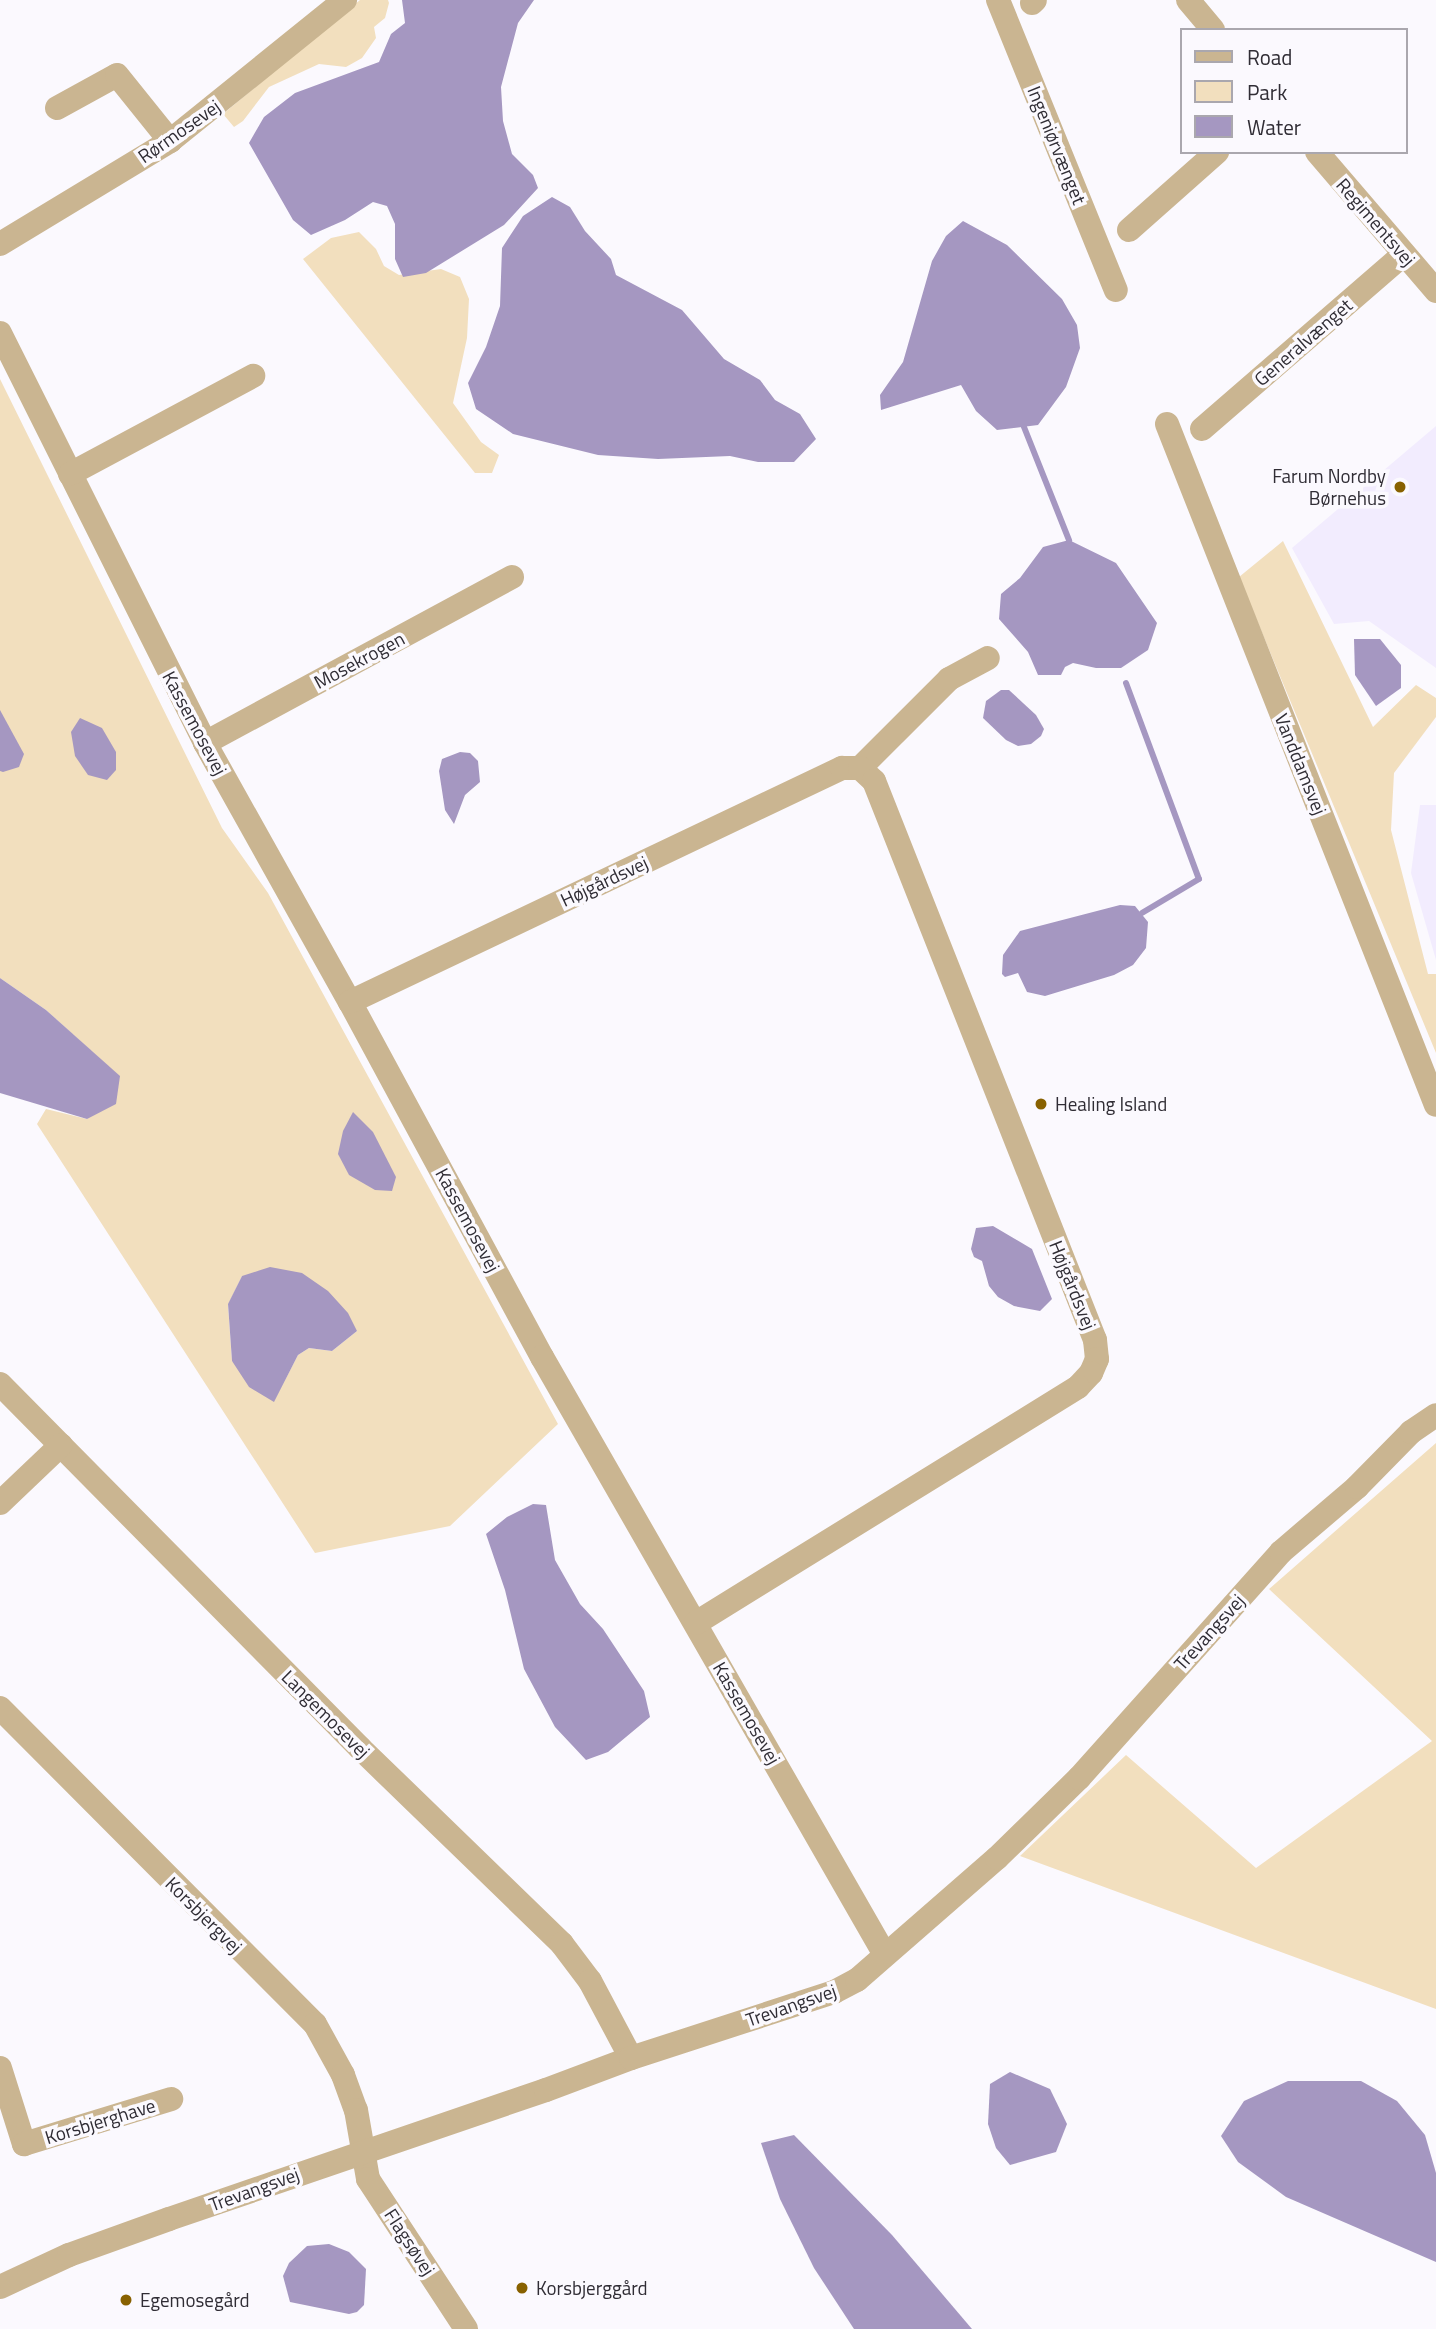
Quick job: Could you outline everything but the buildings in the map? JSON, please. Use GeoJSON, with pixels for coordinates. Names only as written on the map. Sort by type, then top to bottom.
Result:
{"type":"FeatureCollection","features":[{"type":"Feature","properties":{"kind":"street","name":"Rørmosevej"},"geometry":{"type":"LineString","coordinates":[[0,244],[170,141],[345,0]]}},
{"type":"Feature","properties":{"kind":"street","name":"Ingeniørvænget"},"geometry":{"type":"LineString","coordinates":[[998,0],[1116,290]]}},
{"type":"Feature","properties":{"kind":"street"},"geometry":{"type":"LineString","coordinates":[[1188,0],[1211,28]]}},
{"type":"Feature","properties":{"kind":"street"},"geometry":{"type":"LineString","coordinates":[[57,108],[117,75],[170,141]]}},
{"type":"Feature","properties":{"kind":"street"},"geometry":{"type":"LineString","coordinates":[[1129,230],[1215,154]]}},
{"type":"Feature","properties":{"kind":"street","name":"Regimentsvej"},"geometry":{"type":"LineString","coordinates":[[1319,154],[1436,291]]}},
{"type":"Feature","properties":{"kind":"street","name":"Generalvænget"},"geometry":{"type":"LineString","coordinates":[[1202,429],[1404,254]]}},
{"type":"Feature","properties":{"kind":"street","name":"Kassemosevej"},"geometry":{"type":"LineString","coordinates":[[0,332],[205,744],[350,1002],[542,1357],[885,1955]]}},
{"type":"Feature","properties":{"kind":"street"},"geometry":{"type":"LineString","coordinates":[[70,474],[253,376]]}},
{"type":"Feature","properties":{"kind":"street","name":"Vanddamsvej"},"geometry":{"type":"LineString","coordinates":[[1167,425],[1436,1105]]}},
{"type":"Feature","properties":{"kind":"street","name":"Mosekrogen"},"geometry":{"type":"LineString","coordinates":[[205,744],[512,577]]}},
{"type":"Feature","properties":{"kind":"street"},"geometry":{"type":"LineString","coordinates":[[860,768],[949,679],[988,658]]}},
{"type":"Feature","properties":{"kind":"street","name":"Højgårdsvej"},"geometry":{"type":"LineString","coordinates":[[350,1002],[842,768],[860,768],[874,781],[1095,1340],[1097,1359],[1091,1373],[1078,1387],[696,1623]]}},
{"type":"Feature","properties":{"kind":"street","name":"Langemosevej"},"geometry":{"type":"LineString","coordinates":[[0,1384],[360,1748],[562,1944],[590,1981],[631,2058]]}},
{"type":"Feature","properties":{"kind":"street","name":"Trevangsvej"},"geometry":{"type":"LineString","coordinates":[[0,2287],[69,2255],[631,2058],[834,1992],[857,1980],[997,1858],[1079,1779],[1280,1552],[1357,1487],[1411,1432],[1436,1415]]}},
{"type":"Feature","properties":{"kind":"street"},"geometry":{"type":"LineString","coordinates":[[0,1503],[61,1444]]}},
{"type":"Feature","properties":{"kind":"street","name":"Korsbjergvej"},"geometry":{"type":"LineString","coordinates":[[0,1707],[315,2024],[343,2075],[365,2150]]}},
{"type":"Feature","properties":{"kind":"street","name":"Korsbjerghave"},"geometry":{"type":"LineString","coordinates":[[0,2068],[24,2144],[171,2099]]}},
{"type":"Feature","properties":{"kind":"street","name":"Flagsøvej"},"geometry":{"type":"LineString","coordinates":[[365,2150],[368,2179],[466,2329]]}},
{"type":"Feature","properties":{"kind":"shaded area","name":"Farum Nordby Børnehus"},"geometry":{"type":"Polygon","coordinates":[[[1436,426],[1436,668],[1369,621],[1334,624],[1292,548],[1436,426]]]}},
{"type":"Feature","properties":{"kind":"shaded area"},"geometry":{"type":"Polygon","coordinates":[[[1420,805],[1436,805],[1436,960],[1411,873],[1420,805]]]}},
{"type":"Feature","properties":{"kind":"green space"},"geometry":{"type":"Polygon","coordinates":[[[360,0],[388,0],[389,3],[385,18],[374,27],[376,38],[362,58],[346,67],[319,64],[269,87],[243,121],[234,127],[223,114],[360,0]]]}},
{"type":"Feature","properties":{"kind":"green space"},"geometry":{"type":"Polygon","coordinates":[[[359,232],[376,249],[384,266],[399,275],[441,269],[460,277],[469,299],[467,338],[453,403],[481,442],[499,455],[492,473],[475,473],[303,259],[331,238],[359,232]]]}},
{"type":"Feature","properties":{"kind":"green space"},"geometry":{"type":"Polygon","coordinates":[[[0,379],[222,828],[268,893],[558,1424],[450,1526],[315,1553],[37,1124],[46,1109],[87,1119],[119,1076],[46,1010],[0,978],[0,379]],[[242,1276],[228,1305],[232,1361],[274,1401],[298,1355],[309,1348],[332,1351],[357,1331],[242,1276]]]}},
{"type":"Feature","properties":{"kind":"green space"},"geometry":{"type":"Polygon","coordinates":[[[1283,541],[1373,727],[1416,685],[1436,698],[1436,717],[1394,773],[1391,830],[1428,974],[1436,974],[1436,1053],[1239,577],[1283,541]]]}},
{"type":"Feature","properties":{"kind":"green space"},"geometry":{"type":"Polygon","coordinates":[[[1436,1443],[1436,2009],[1020,1856],[1126,1755],[1256,1868],[1432,1741],[1269,1589],[1436,1443]]]}},
{"type":"Feature","properties":{"kind":"water"},"geometry":{"type":"Polygon","coordinates":[[[402,0],[534,0],[518,23],[501,87],[503,121],[512,154],[533,175],[538,188],[504,225],[426,273],[403,277],[395,259],[395,224],[387,206],[373,202],[345,220],[311,235],[293,220],[249,143],[264,117],[295,93],[379,62],[391,34],[405,23],[402,0]]]}},
{"type":"Feature","properties":{"kind":"water"},"geometry":{"type":"Polygon","coordinates":[[[552,197],[570,207],[585,231],[611,259],[616,275],[682,310],[724,359],[760,380],[775,400],[800,414],[816,439],[794,462],[758,462],[730,456],[658,459],[598,455],[513,434],[476,409],[468,383],[486,347],[500,306],[502,248],[523,216],[552,197]]]}},
{"type":"Feature","properties":{"kind":"water"},"geometry":{"type":"Polygon","coordinates":[[[963,221],[1007,245],[1062,299],[1077,325],[1080,348],[1066,387],[1038,425],[997,430],[976,411],[961,385],[881,410],[880,395],[903,362],[932,261],[946,236],[963,221]]]}},
{"type":"Feature","properties":{"kind":"water"},"geometry":{"type":"Polygon","coordinates":[[[1069,540],[1116,563],[1157,623],[1148,650],[1121,668],[1096,668],[1073,663],[1065,667],[1061,675],[1038,675],[1028,652],[999,619],[1001,594],[1020,578],[1043,547],[1069,540]]]}},
{"type":"Feature","properties":{"kind":"water"},"geometry":{"type":"Polygon","coordinates":[[[1354,639],[1380,639],[1401,665],[1401,688],[1376,706],[1355,675],[1354,639]]]}},
{"type":"Feature","properties":{"kind":"water"},"geometry":{"type":"Polygon","coordinates":[[[1001,690],[1009,690],[1036,715],[1044,729],[1041,736],[1031,744],[1018,746],[1006,740],[983,718],[986,701],[1001,690]]]}},
{"type":"Feature","properties":{"kind":"water"},"geometry":{"type":"Polygon","coordinates":[[[0,710],[24,754],[19,767],[3,772],[0,771],[0,710]]]}},
{"type":"Feature","properties":{"kind":"water"},"geometry":{"type":"Polygon","coordinates":[[[80,718],[102,728],[116,752],[116,770],[107,780],[88,775],[75,756],[71,732],[80,718]]]}},
{"type":"Feature","properties":{"kind":"water"},"geometry":{"type":"Polygon","coordinates":[[[460,752],[470,753],[478,761],[480,782],[465,795],[454,824],[445,810],[439,771],[442,759],[460,752]]]}},
{"type":"Feature","properties":{"kind":"water"},"geometry":{"type":"Polygon","coordinates":[[[1120,905],[1135,906],[1148,922],[1146,948],[1133,965],[1114,975],[1045,996],[1027,992],[1018,973],[1005,977],[1002,974],[1003,955],[1020,931],[1120,905]]]}},
{"type":"Feature","properties":{"kind":"water"},"geometry":{"type":"Polygon","coordinates":[[[0,978],[46,1010],[120,1076],[116,1104],[87,1119],[0,1093],[0,978]]]}},
{"type":"Feature","properties":{"kind":"water"},"geometry":{"type":"Polygon","coordinates":[[[353,1112],[373,1132],[396,1177],[392,1191],[375,1190],[349,1175],[338,1154],[343,1131],[353,1112]]]}},
{"type":"Feature","properties":{"kind":"water"},"geometry":{"type":"Polygon","coordinates":[[[993,1226],[1032,1249],[1052,1299],[1040,1311],[1014,1306],[998,1297],[989,1286],[982,1261],[974,1257],[971,1249],[976,1228],[993,1226]]]}},
{"type":"Feature","properties":{"kind":"water"},"geometry":{"type":"Polygon","coordinates":[[[270,1267],[302,1273],[328,1291],[348,1313],[357,1331],[332,1351],[309,1348],[298,1355],[274,1402],[249,1387],[232,1361],[228,1304],[242,1276],[270,1267]]]}},
{"type":"Feature","properties":{"kind":"water"},"geometry":{"type":"Polygon","coordinates":[[[533,1504],[546,1505],[555,1560],[580,1604],[603,1629],[644,1691],[650,1717],[608,1752],[586,1760],[555,1727],[524,1669],[505,1590],[486,1534],[507,1517],[533,1504]]]}},
{"type":"Feature","properties":{"kind":"water"},"geometry":{"type":"Polygon","coordinates":[[[1010,2072],[1050,2089],[1067,2124],[1056,2152],[1010,2165],[996,2148],[988,2124],[990,2084],[1010,2072]]]}},
{"type":"Feature","properties":{"kind":"water"},"geometry":{"type":"Polygon","coordinates":[[[1288,2081],[1361,2081],[1397,2101],[1425,2135],[1436,2173],[1436,2262],[1286,2197],[1238,2162],[1221,2136],[1244,2101],[1288,2081]]]}},
{"type":"Feature","properties":{"kind":"water"},"geometry":{"type":"Polygon","coordinates":[[[794,2135],[892,2235],[972,2329],[854,2329],[814,2268],[780,2199],[761,2143],[794,2135]]]}},
{"type":"Feature","properties":{"kind":"water"},"geometry":{"type":"Polygon","coordinates":[[[329,2244],[349,2252],[366,2269],[364,2305],[357,2312],[349,2314],[290,2302],[283,2276],[289,2263],[307,2246],[329,2244]]]}},
{"type":"Feature","properties":{"kind":"waterway"},"geometry":{"type":"LineString","coordinates":[[1024,427],[1069,540]]}},
{"type":"Feature","properties":{"kind":"waterway"},"geometry":{"type":"LineString","coordinates":[[1126,683],[1199,879],[1142,913]]}},
{"type":"Feature","properties":{"kind":"place","name":"Farum Nordby Børnehus"},"geometry":{"type":"Point","coordinates":[1400,487]}},
{"type":"Feature","properties":{"kind":"place","name":"Healing Island"},"geometry":{"type":"Point","coordinates":[1041,1104]}},
{"type":"Feature","properties":{"kind":"place","name":"Korsbjerggård"},"geometry":{"type":"Point","coordinates":[522,2288]}},
{"type":"Feature","properties":{"kind":"place","name":"Egemosegård"},"geometry":{"type":"Point","coordinates":[126,2300]}}]}
